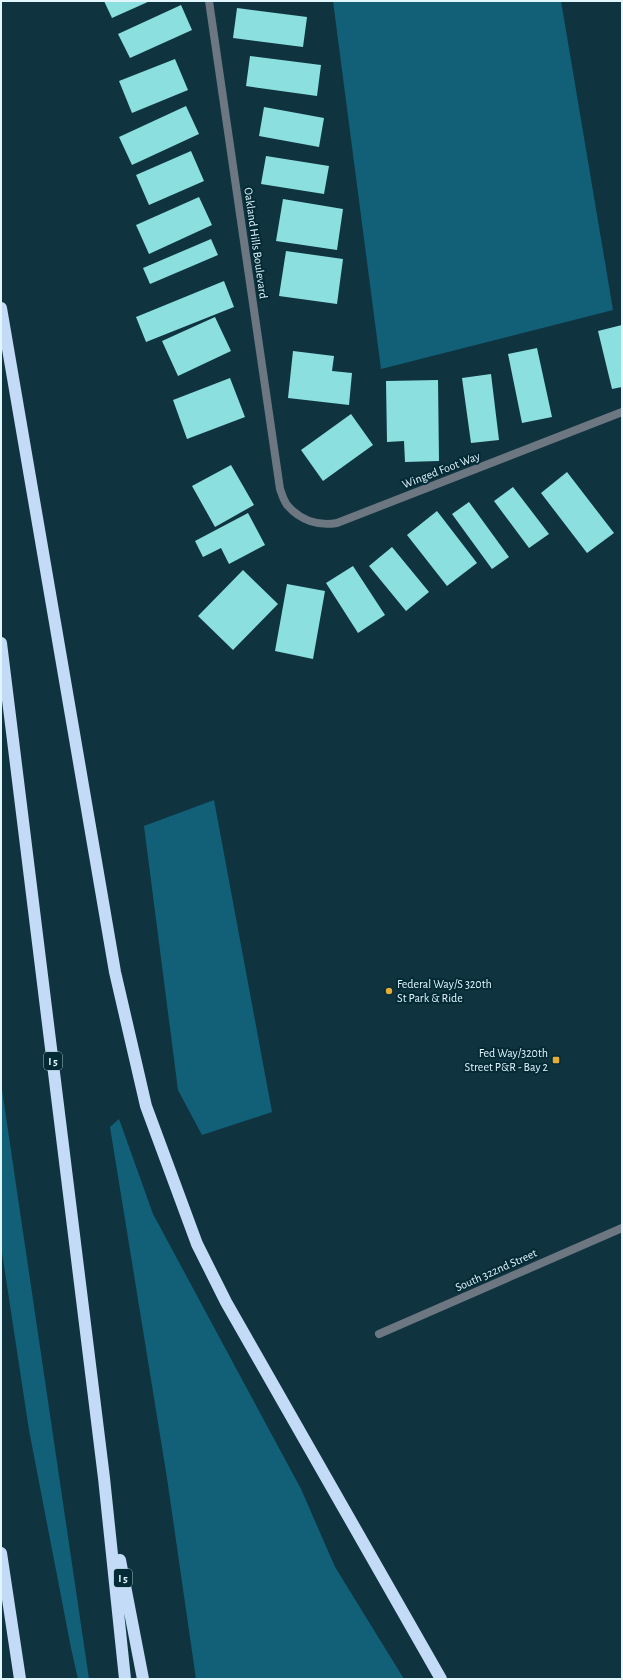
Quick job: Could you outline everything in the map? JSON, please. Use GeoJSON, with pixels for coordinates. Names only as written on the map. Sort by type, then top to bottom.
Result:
{"type":"FeatureCollection","features":[{"type":"Feature","properties":{"kind":"highway"},"geometry":{"type":"LineString","coordinates":[[1,308],[115,972],[146,1106],[197,1244],[226,1302],[441,1679]]}},
{"type":"Feature","properties":{"kind":"highway","name":"I 5"},"geometry":{"type":"LineString","coordinates":[[1,643],[104,1478],[143,1679]]}},
{"type":"Feature","properties":{"kind":"highway"},"geometry":{"type":"LineString","coordinates":[[104,1478],[125,1679]]}},
{"type":"Feature","properties":{"kind":"highway"},"geometry":{"type":"LineString","coordinates":[[2,1557],[20,1679]]}},
{"type":"Feature","properties":{"kind":"highway"},"geometry":{"type":"LineString","coordinates":[[2,1557],[27,1679]]}},
{"type":"Feature","properties":{"kind":"street","name":"Oakland Hills Boulevard"},"geometry":{"type":"LineString","coordinates":[[209,1],[280,489]]}},
{"type":"Feature","properties":{"kind":"street","name":"Winged Foot Way"},"geometry":{"type":"LineString","coordinates":[[280,489],[288,506],[300,517],[314,523],[337,523],[622,412]]}},
{"type":"Feature","properties":{"kind":"street","name":"South 322nd Street"},"geometry":{"type":"LineString","coordinates":[[379,1334],[622,1228]]}},
{"type":"Feature","properties":{"kind":"shaded area"},"geometry":{"type":"Polygon","coordinates":[[[333,1],[561,1],[613,310],[381,369],[333,1]]]}},
{"type":"Feature","properties":{"kind":"shaded area"},"geometry":{"type":"Polygon","coordinates":[[[214,800],[272,1112],[202,1135],[178,1090],[144,826],[214,800]]]}},
{"type":"Feature","properties":{"kind":"shaded area"},"geometry":{"type":"Polygon","coordinates":[[[1,1083],[89,1679],[78,1679],[71,1648],[29,1430],[1,1246],[1,1083]]]}},
{"type":"Feature","properties":{"kind":"shaded area"},"geometry":{"type":"Polygon","coordinates":[[[119,1119],[153,1214],[301,1489],[335,1567],[404,1679],[196,1679],[167,1478],[110,1127],[119,1119]]]}},
{"type":"Feature","properties":{"kind":"building"},"geometry":{"type":"Polygon","coordinates":[[[104,1],[150,1],[112,18],[104,1]]]}},
{"type":"Feature","properties":{"kind":"building"},"geometry":{"type":"Polygon","coordinates":[[[181,5],[192,30],[130,58],[118,34],[181,5]]]}},
{"type":"Feature","properties":{"kind":"building"},"geometry":{"type":"Polygon","coordinates":[[[237,8],[307,17],[303,47],[233,38],[237,8]]]}},
{"type":"Feature","properties":{"kind":"building"},"geometry":{"type":"Polygon","coordinates":[[[250,56],[321,65],[317,96],[246,86],[250,56]]]}},
{"type":"Feature","properties":{"kind":"building"},"geometry":{"type":"Polygon","coordinates":[[[175,59],[188,90],[132,113],[119,81],[175,59]]]}},
{"type":"Feature","properties":{"kind":"building"},"geometry":{"type":"Polygon","coordinates":[[[186,106],[199,134],[132,165],[119,137],[186,106]]]}},
{"type":"Feature","properties":{"kind":"building"},"geometry":{"type":"Polygon","coordinates":[[[264,107],[324,118],[319,147],[259,136],[264,107]]]}},
{"type":"Feature","properties":{"kind":"building"},"geometry":{"type":"Polygon","coordinates":[[[191,151],[204,181],[149,205],[136,175],[191,151]]]}},
{"type":"Feature","properties":{"kind":"building"},"geometry":{"type":"Polygon","coordinates":[[[266,156],[329,166],[324,194],[261,184],[266,156]]]}},
{"type":"Feature","properties":{"kind":"building"},"geometry":{"type":"Polygon","coordinates":[[[199,197],[212,225],[149,254],[136,225],[199,197]]]}},
{"type":"Feature","properties":{"kind":"building"},"geometry":{"type":"Polygon","coordinates":[[[283,199],[343,209],[337,250],[276,241],[283,199]]]}},
{"type":"Feature","properties":{"kind":"building"},"geometry":{"type":"Polygon","coordinates":[[[211,239],[218,255],[150,284],[143,268],[211,239]]]}},
{"type":"Feature","properties":{"kind":"building"},"geometry":{"type":"Polygon","coordinates":[[[286,251],[343,259],[337,304],[279,296],[286,251]]]}},
{"type":"Feature","properties":{"kind":"building"},"geometry":{"type":"Polygon","coordinates":[[[224,281],[234,307],[146,342],[136,317],[224,281]]]}},
{"type":"Feature","properties":{"kind":"building"},"geometry":{"type":"Polygon","coordinates":[[[215,317],[231,351],[178,376],[162,341],[215,317]]]}},
{"type":"Feature","properties":{"kind":"building"},"geometry":{"type":"Polygon","coordinates":[[[622,325],[622,387],[612,389],[598,331],[622,325]]]}},
{"type":"Feature","properties":{"kind":"building"},"geometry":{"type":"Polygon","coordinates":[[[537,348],[552,417],[522,423],[508,354],[537,348]]]}},
{"type":"Feature","properties":{"kind":"building"},"geometry":{"type":"Polygon","coordinates":[[[293,351],[334,356],[332,371],[352,373],[349,405],[288,398],[293,351]]]}},
{"type":"Feature","properties":{"kind":"building"},"geometry":{"type":"Polygon","coordinates":[[[491,374],[499,440],[471,443],[462,378],[491,374]]]}},
{"type":"Feature","properties":{"kind":"building"},"geometry":{"type":"Polygon","coordinates":[[[230,378],[245,417],[187,439],[173,400],[230,378]]]}},
{"type":"Feature","properties":{"kind":"building"},"geometry":{"type":"Polygon","coordinates":[[[438,380],[439,461],[405,462],[404,441],[387,442],[386,381],[438,380]]]}},
{"type":"Feature","properties":{"kind":"building"},"geometry":{"type":"Polygon","coordinates":[[[351,414],[373,445],[323,481],[301,450],[351,414]]]}},
{"type":"Feature","properties":{"kind":"building"},"geometry":{"type":"Polygon","coordinates":[[[231,465],[254,505],[215,527],[192,486],[231,465]]]}},
{"type":"Feature","properties":{"kind":"building"},"geometry":{"type":"Polygon","coordinates":[[[567,472],[614,533],[587,553],[541,493],[567,472]]]}},
{"type":"Feature","properties":{"kind":"building"},"geometry":{"type":"Polygon","coordinates":[[[513,487],[549,534],[529,548],[494,501],[513,487]]]}},
{"type":"Feature","properties":{"kind":"building"},"geometry":{"type":"Polygon","coordinates":[[[469,502],[509,557],[492,569],[452,514],[469,502]]]}},
{"type":"Feature","properties":{"kind":"building"},"geometry":{"type":"Polygon","coordinates":[[[437,511],[477,563],[447,586],[407,535],[437,511]]]}},
{"type":"Feature","properties":{"kind":"building"},"geometry":{"type":"Polygon","coordinates":[[[248,513],[265,545],[229,564],[221,548],[203,557],[195,541],[248,513]]]}},
{"type":"Feature","properties":{"kind":"building"},"geometry":{"type":"Polygon","coordinates":[[[392,547],[429,592],[406,611],[369,566],[392,547]]]}},
{"type":"Feature","properties":{"kind":"building"},"geometry":{"type":"Polygon","coordinates":[[[353,566],[385,615],[358,633],[326,583],[353,566]]]}},
{"type":"Feature","properties":{"kind":"building"},"geometry":{"type":"Polygon","coordinates":[[[243,570],[278,604],[233,650],[198,616],[243,570]]]}},
{"type":"Feature","properties":{"kind":"building"},"geometry":{"type":"Polygon","coordinates":[[[287,584],[325,591],[313,659],[275,651],[287,584]]]}},
{"type":"Feature","properties":{"kind":"place","name":"Federal Way/S 320th St Park & Ride"},"geometry":{"type":"Point","coordinates":[389,991]}},
{"type":"Feature","properties":{"kind":"place","name":"Fed Way/320th Street P&R - Bay 2"},"geometry":{"type":"Point","coordinates":[556,1060]}}]}
